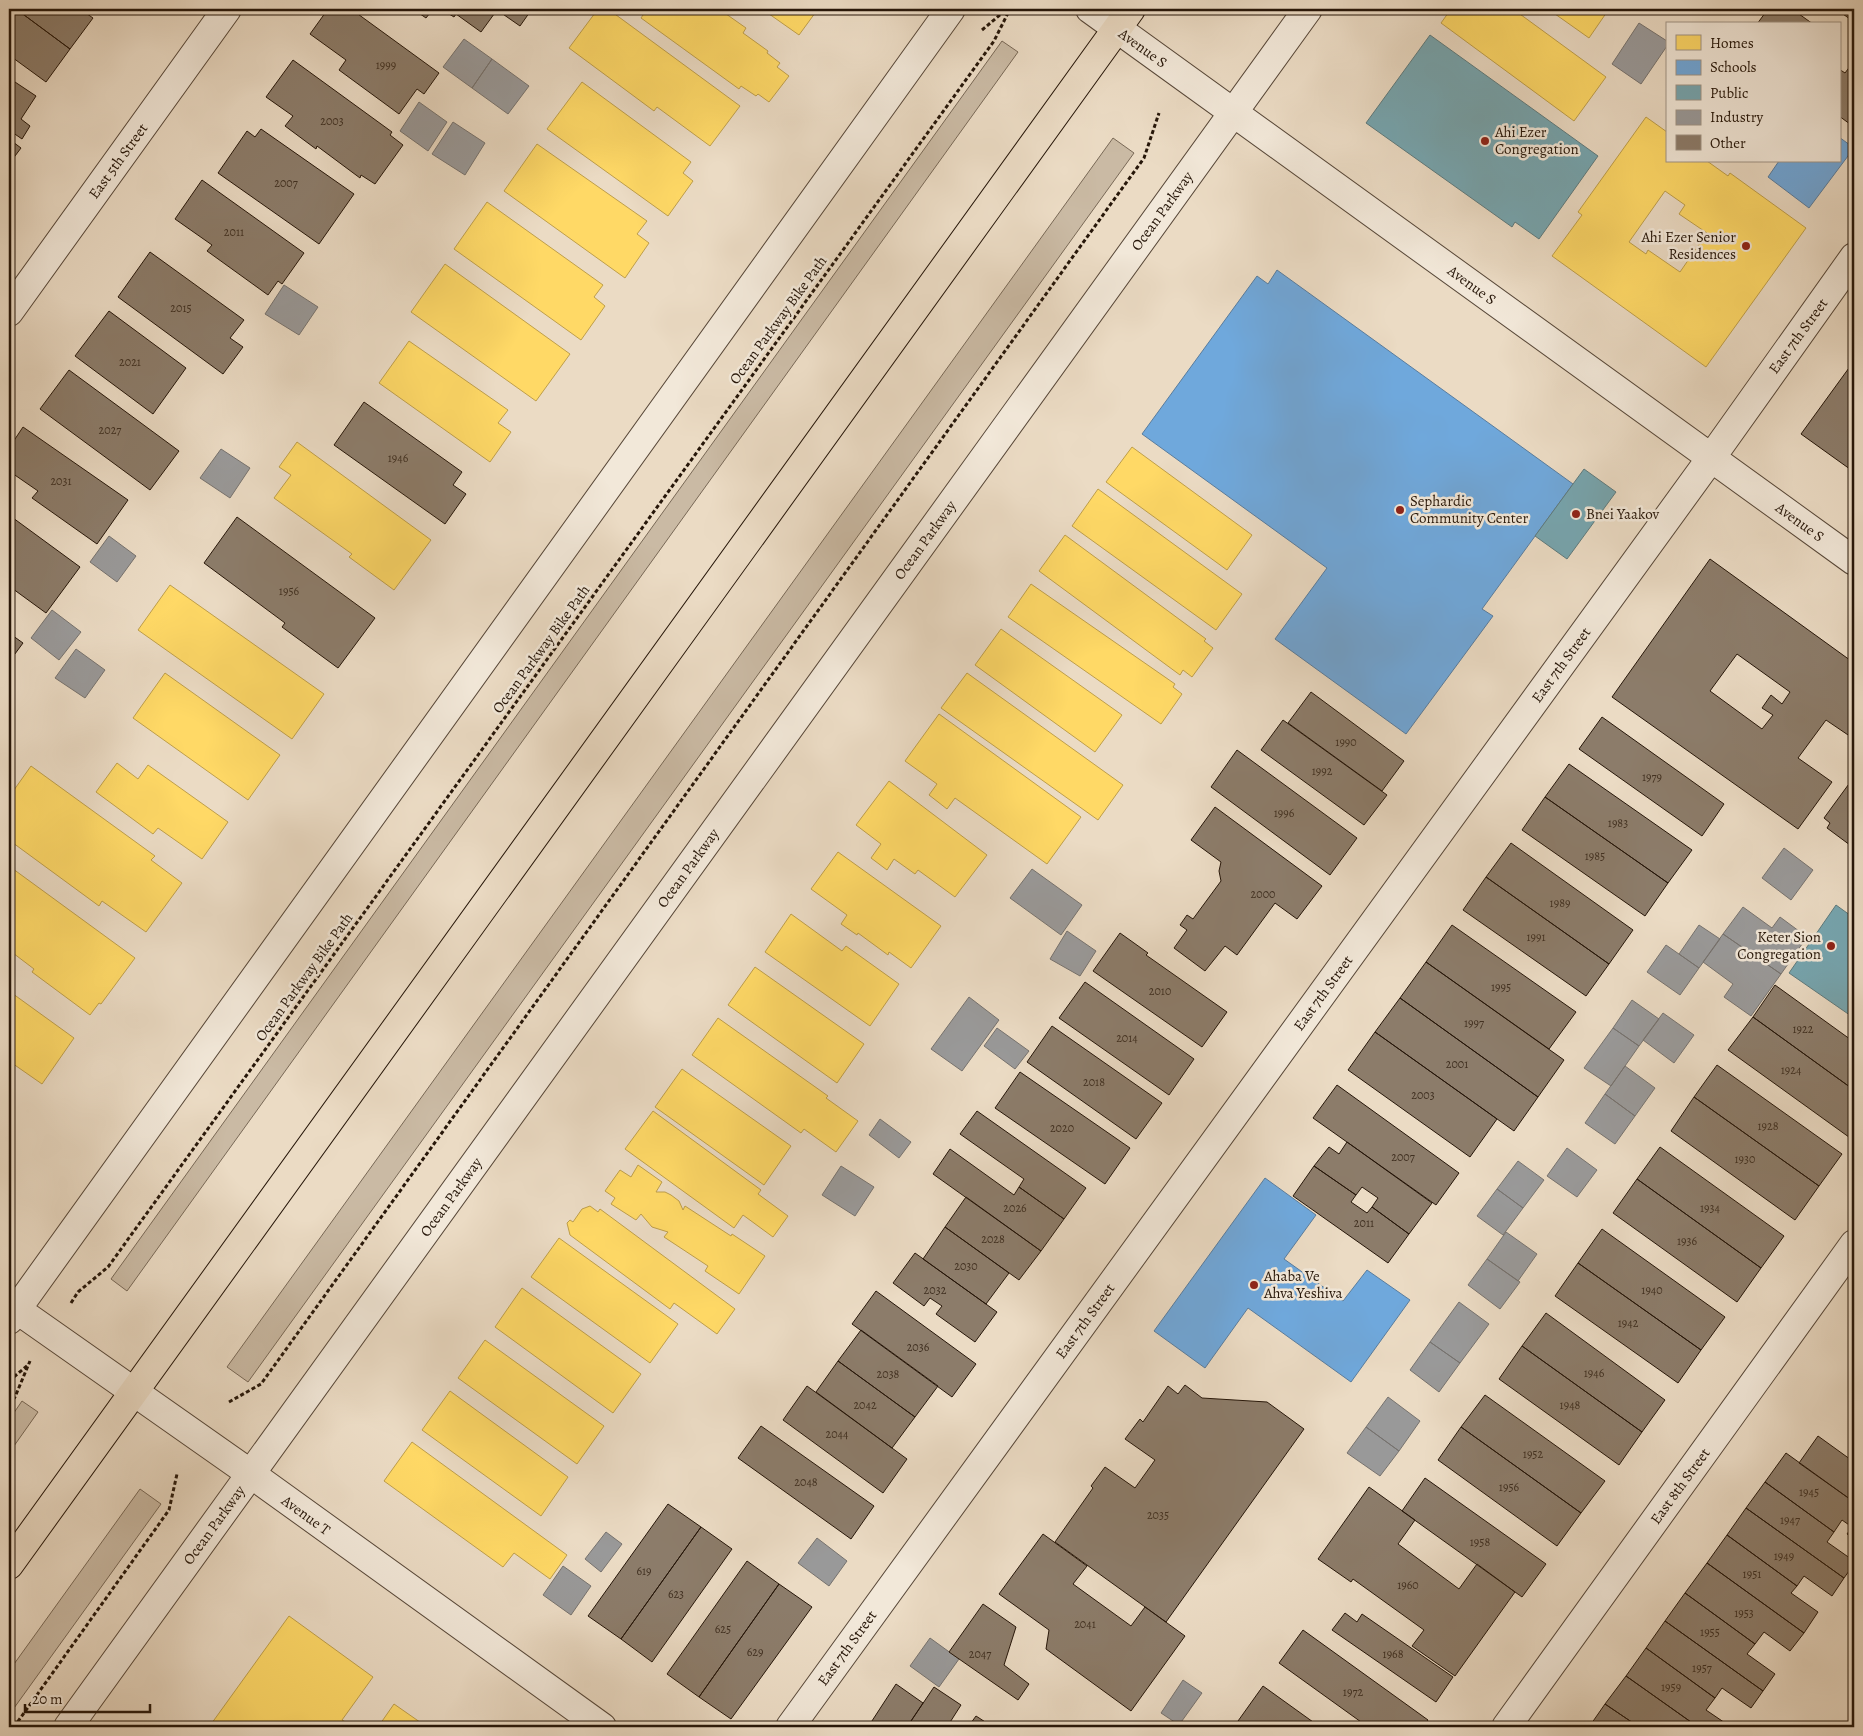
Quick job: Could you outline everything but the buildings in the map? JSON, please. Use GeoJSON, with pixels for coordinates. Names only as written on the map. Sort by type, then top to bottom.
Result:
{"type":"FeatureCollection","features":[{"type":"Feature","properties":{"kind":"main road"},"geometry":{"type":"LineString","coordinates":[[9,1565],[1124,19]]}},
{"type":"Feature","properties":{"kind":"street","name":"East 5th Street"},"geometry":{"type":"LineString","coordinates":[[9,312],[227,9]]}},
{"type":"Feature","properties":{"kind":"street"},"geometry":{"type":"LineString","coordinates":[[11,1311],[951,9]]}},
{"type":"Feature","properties":{"kind":"street","name":"Avenue S"},"geometry":{"type":"LineString","coordinates":[[1090,9],[1124,19],[1234,114],[1854,561]]}},
{"type":"Feature","properties":{"kind":"street","name":"Ocean Parkway"},"geometry":{"type":"LineString","coordinates":[[68,1727],[1308,9]]}},
{"type":"Feature","properties":{"kind":"street","name":"East 7th Street"},"geometry":{"type":"LineString","coordinates":[[790,1727],[1711,458],[1854,257]]}},
{"type":"Feature","properties":{"kind":"street","name":"East 8th Street"},"geometry":{"type":"LineString","coordinates":[[1506,1727],[1854,1244]]}},
{"type":"Feature","properties":{"kind":"street","name":"Avenue T"},"geometry":{"type":"LineString","coordinates":[[11,1311],[134,1392],[251,1474],[602,1727]]}},
{"type":"Feature","properties":{"kind":"path","name":"Ocean Parkway Bike Path"},"geometry":{"type":"LineString","coordinates":[[78,1292],[108,1267],[994,41],[1010,9]]}},
{"type":"Feature","properties":{"kind":"path"},"geometry":{"type":"LineString","coordinates":[[229,1402],[261,1384],[1144,158],[1159,113]]}},
{"type":"Feature","properties":{"kind":"path"},"geometry":{"type":"LineString","coordinates":[[9,1381],[28,1364],[15,1397],[9,1405]]}},
{"type":"Feature","properties":{"kind":"path"},"geometry":{"type":"LineString","coordinates":[[14,1727],[169,1510],[177,1474]]}},
{"type":"Feature","properties":{"kind":"shaded area"},"geometry":{"type":"Polygon","coordinates":[[[1002,41],[1018,52],[127,1291],[111,1279],[1002,41]]]}},
{"type":"Feature","properties":{"kind":"shaded area"},"geometry":{"type":"Polygon","coordinates":[[[1113,138],[1134,153],[248,1382],[227,1367],[1113,138]]]}},
{"type":"Feature","properties":{"kind":"shaded area"},"geometry":{"type":"Polygon","coordinates":[[[22,1401],[38,1412],[9,1453],[9,1420],[22,1401]]]}},
{"type":"Feature","properties":{"kind":"shaded area"},"geometry":{"type":"Polygon","coordinates":[[[140,1489],[161,1504],[9,1715],[9,1671],[140,1489]]]}},
{"type":"Feature","properties":{"kind":"place","name":"Ahi Ezer Congregation"},"geometry":{"type":"Point","coordinates":[1485,141]}},
{"type":"Feature","properties":{"kind":"place","name":"Ahi Ezer Senior Residences"},"geometry":{"type":"Point","coordinates":[1746,246]}},
{"type":"Feature","properties":{"kind":"place","name":"Sephardic Community Center"},"geometry":{"type":"Point","coordinates":[1400,510]}},
{"type":"Feature","properties":{"kind":"place","name":"Bnei Yaakov"},"geometry":{"type":"Point","coordinates":[1576,514]}},
{"type":"Feature","properties":{"kind":"place","name":"Keter Sion Congregation"},"geometry":{"type":"Point","coordinates":[1831,946]}},
{"type":"Feature","properties":{"kind":"place","name":"Ahaba Ve Ahva Yeshiva"},"geometry":{"type":"Point","coordinates":[1254,1285]}}]}
